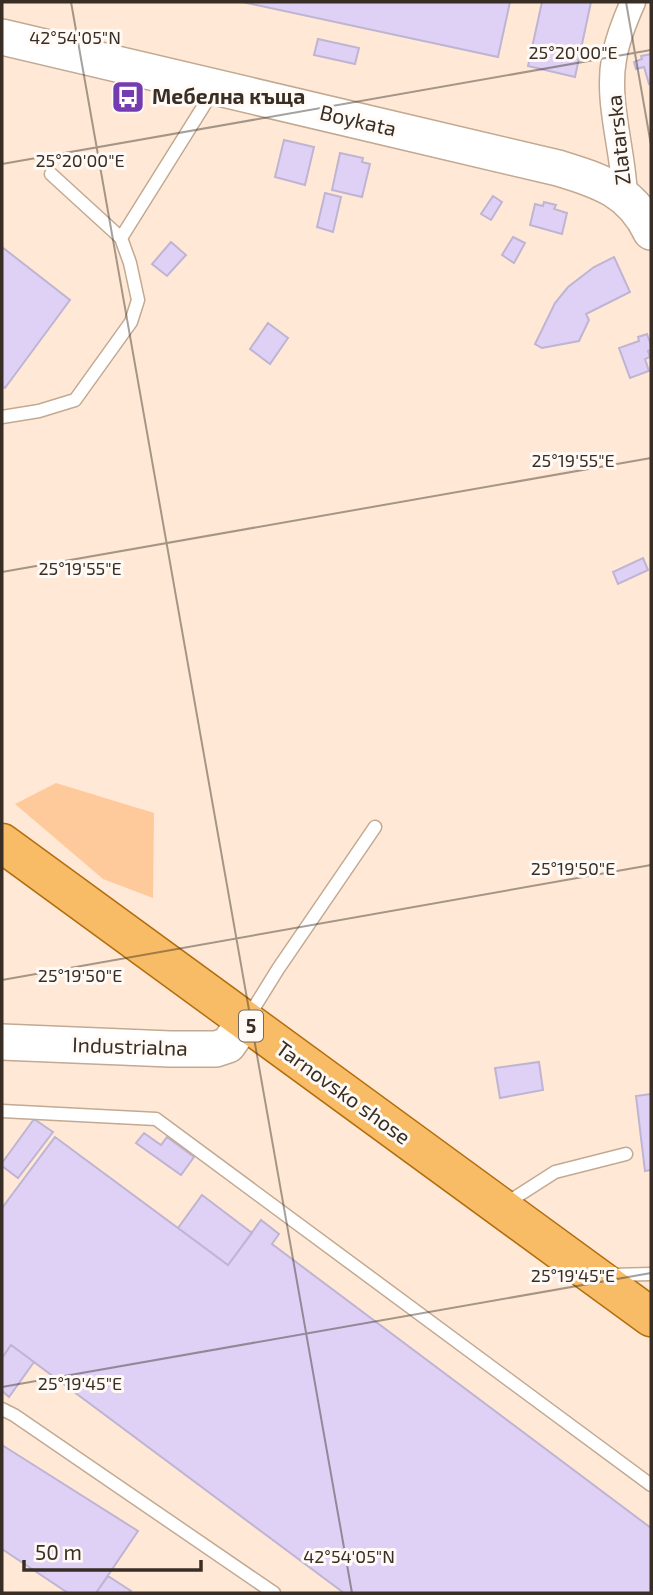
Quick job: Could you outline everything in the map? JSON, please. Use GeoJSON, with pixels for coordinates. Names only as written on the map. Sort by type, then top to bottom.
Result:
{"type":"FeatureCollection","features":[{"type":"Feature","properties":{"kind":"main road","name":"Tarnovsko shose"},"geometry":{"type":"LineString","coordinates":[[2,843],[651,1317]]}},
{"type":"Feature","properties":{"kind":"street","name":"Zlatarska"},"geometry":{"type":"LineString","coordinates":[[625,197],[614,99],[614,61],[633,2]]}},
{"type":"Feature","properties":{"kind":"street","name":"Boykata"},"geometry":{"type":"LineString","coordinates":[[2,37],[588,177],[625,197],[642,214],[651,232]]}},
{"type":"Feature","properties":{"kind":"street","name":"Industrialna"},"geometry":{"type":"LineString","coordinates":[[2,1041],[216,1049],[228,1045],[245,1021]]}},
{"type":"Feature","properties":{"kind":"lane"},"geometry":{"type":"LineString","coordinates":[[121,238],[215,88]]}},
{"type":"Feature","properties":{"kind":"lane"},"geometry":{"type":"LineString","coordinates":[[2,416],[39,411],[75,400],[131,322],[138,300],[121,238],[51,174]]}},
{"type":"Feature","properties":{"kind":"lane"},"geometry":{"type":"LineString","coordinates":[[245,1021],[375,827]]}},
{"type":"Feature","properties":{"kind":"lane"},"geometry":{"type":"LineString","coordinates":[[2,1111],[156,1119],[651,1485]]}},
{"type":"Feature","properties":{"kind":"lane"},"geometry":{"type":"LineString","coordinates":[[500,1208],[555,1172],[626,1154]]}},
{"type":"Feature","properties":{"kind":"lane"},"geometry":{"type":"LineString","coordinates":[[593,1276],[651,1274]]}},
{"type":"Feature","properties":{"kind":"lane"},"geometry":{"type":"LineString","coordinates":[[2,1409],[274,1593]]}},
{"type":"Feature","properties":{"kind":"shaded area"},"geometry":{"type":"Polygon","coordinates":[[[56,783],[154,813],[153,898],[103,879],[15,804],[56,783]]]}},
{"type":"Feature","properties":{"kind":"building"},"geometry":{"type":"Polygon","coordinates":[[[242,2],[510,2],[498,57],[242,2]]]}},
{"type":"Feature","properties":{"kind":"building"},"geometry":{"type":"Polygon","coordinates":[[[542,2],[591,2],[575,77],[528,66],[542,2]]]}},
{"type":"Feature","properties":{"kind":"building"},"geometry":{"type":"Polygon","coordinates":[[[318,39],[359,48],[355,64],[314,55],[318,39]]]}},
{"type":"Feature","properties":{"kind":"building"},"geometry":{"type":"Polygon","coordinates":[[[651,54],[649,84],[644,67],[636,69],[634,62],[642,59],[641,56],[651,54]]]}},
{"type":"Feature","properties":{"kind":"building"},"geometry":{"type":"Polygon","coordinates":[[[284,140],[314,147],[305,185],[275,177],[284,140]]]}},
{"type":"Feature","properties":{"kind":"building"},"geometry":{"type":"Polygon","coordinates":[[[340,153],[363,158],[362,162],[370,164],[362,197],[332,190],[340,153]]]}},
{"type":"Feature","properties":{"kind":"building"},"geometry":{"type":"Polygon","coordinates":[[[325,193],[341,197],[333,232],[317,227],[325,193]]]}},
{"type":"Feature","properties":{"kind":"building"},"geometry":{"type":"Polygon","coordinates":[[[493,196],[502,202],[491,220],[481,214],[493,196]]]}},
{"type":"Feature","properties":{"kind":"building"},"geometry":{"type":"Polygon","coordinates":[[[544,202],[556,205],[554,209],[567,213],[562,234],[530,225],[535,204],[543,206],[544,202]]]}},
{"type":"Feature","properties":{"kind":"building"},"geometry":{"type":"Polygon","coordinates":[[[513,237],[525,243],[514,263],[502,255],[513,237]]]}},
{"type":"Feature","properties":{"kind":"building"},"geometry":{"type":"Polygon","coordinates":[[[171,242],[186,255],[167,276],[152,264],[171,242]]]}},
{"type":"Feature","properties":{"kind":"building"},"geometry":{"type":"Polygon","coordinates":[[[2,247],[70,300],[5,388],[2,386],[2,247]]]}},
{"type":"Feature","properties":{"kind":"building"},"geometry":{"type":"Polygon","coordinates":[[[614,257],[630,292],[586,314],[589,320],[579,341],[542,348],[535,344],[555,303],[568,287],[594,267],[614,257]]]}},
{"type":"Feature","properties":{"kind":"building"},"geometry":{"type":"Polygon","coordinates":[[[268,323],[288,338],[270,364],[250,349],[268,323]]]}},
{"type":"Feature","properties":{"kind":"building"},"geometry":{"type":"Polygon","coordinates":[[[647,334],[651,345],[651,350],[648,351],[650,357],[645,359],[649,371],[630,378],[619,348],[639,341],[638,337],[647,334]]]}},
{"type":"Feature","properties":{"kind":"building"},"geometry":{"type":"Polygon","coordinates":[[[643,558],[648,570],[618,584],[613,572],[643,558]]]}},
{"type":"Feature","properties":{"kind":"building"},"geometry":{"type":"Polygon","coordinates":[[[539,1062],[543,1090],[500,1098],[495,1068],[539,1062]]]}},
{"type":"Feature","properties":{"kind":"building"},"geometry":{"type":"Polygon","coordinates":[[[651,1094],[651,1170],[645,1171],[636,1096],[651,1094]]]}},
{"type":"Feature","properties":{"kind":"building"},"geometry":{"type":"Polygon","coordinates":[[[34,1119],[53,1132],[18,1178],[2,1166],[2,1163],[34,1119]]]}},
{"type":"Feature","properties":{"kind":"building"},"geometry":{"type":"Polygon","coordinates":[[[144,1133],[161,1145],[167,1137],[194,1157],[181,1175],[136,1143],[144,1133]]]}},
{"type":"Feature","properties":{"kind":"building"},"geometry":{"type":"Polygon","coordinates":[[[55,1137],[228,1265],[261,1220],[279,1234],[272,1244],[651,1528],[651,1593],[344,1593],[11,1345],[2,1358],[2,1208],[55,1137]]]}},
{"type":"Feature","properties":{"kind":"building"},"geometry":{"type":"Polygon","coordinates":[[[202,1195],[252,1233],[228,1265],[178,1228],[202,1195]]]}},
{"type":"Feature","properties":{"kind":"building"},"geometry":{"type":"Polygon","coordinates":[[[11,1345],[34,1362],[9,1397],[2,1391],[2,1358],[11,1345]]]}},
{"type":"Feature","properties":{"kind":"building"},"geometry":{"type":"Polygon","coordinates":[[[2,1445],[138,1531],[96,1593],[68,1593],[2,1549],[2,1445]]]}},
{"type":"Feature","properties":{"kind":"building"},"geometry":{"type":"Polygon","coordinates":[[[108,1576],[131,1591],[96,1593],[108,1576]]]}},
{"type":"Feature","properties":{"kind":"place","name":"Мебелна къща"},"geometry":{"type":"Point","coordinates":[128,97]}}]}
